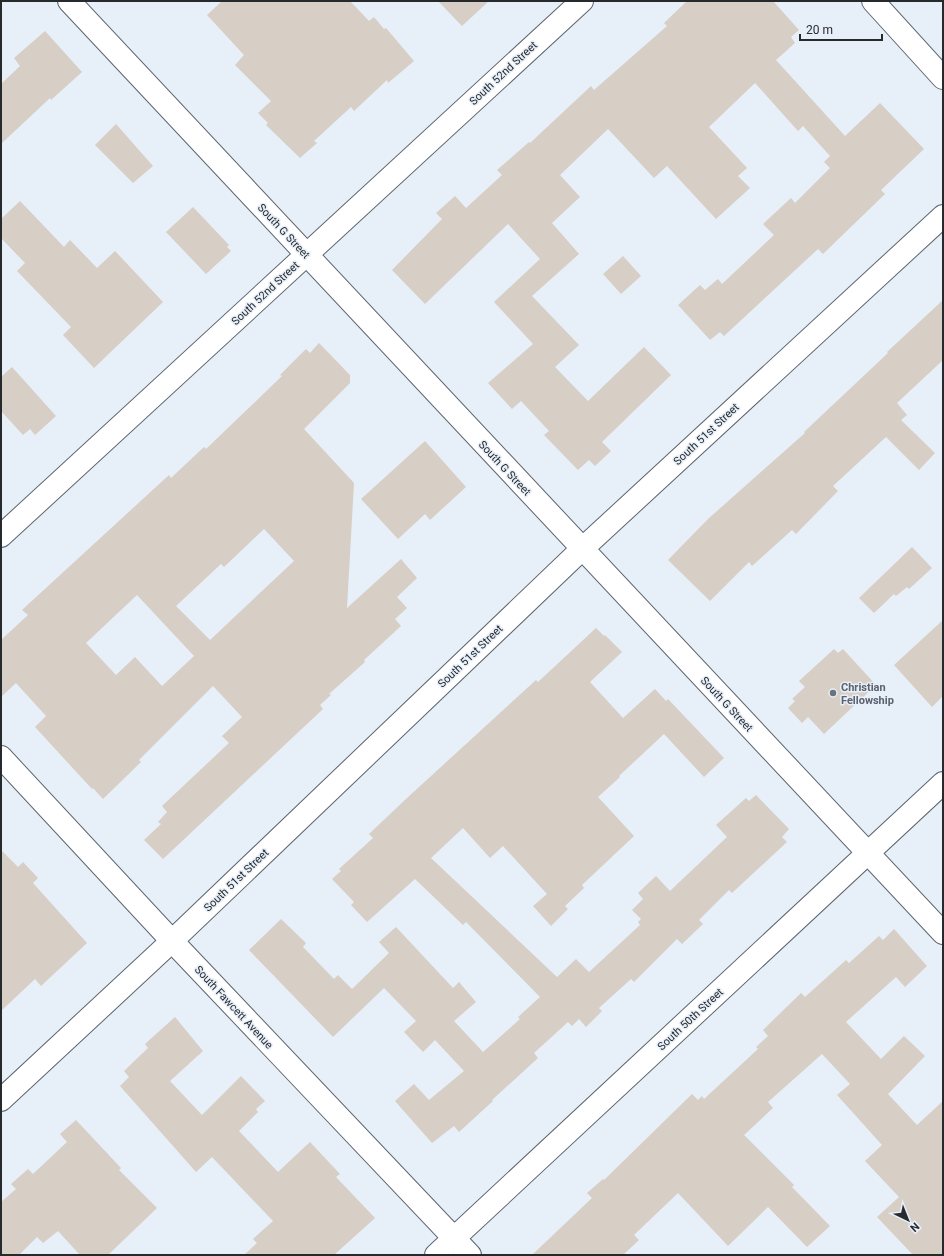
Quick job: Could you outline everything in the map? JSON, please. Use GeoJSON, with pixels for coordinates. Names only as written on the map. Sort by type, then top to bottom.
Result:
{"type":"FeatureCollection","features":[{"type":"Feature","properties":{"kind":"street","name":"South G Street"},"geometry":{"type":"LineString","coordinates":[[69,1],[582,550],[943,933]]}},
{"type":"Feature","properties":{"kind":"street","name":"South 52nd Street"},"geometry":{"type":"LineString","coordinates":[[1,536],[582,1]]}},
{"type":"Feature","properties":{"kind":"street"},"geometry":{"type":"LineString","coordinates":[[873,1],[943,78]]}},
{"type":"Feature","properties":{"kind":"street","name":"South 51st Street"},"geometry":{"type":"LineString","coordinates":[[1,1100],[172,941],[582,550],[943,216]]}},
{"type":"Feature","properties":{"kind":"street","name":"South Fawcett Avenue"},"geometry":{"type":"LineString","coordinates":[[1,757],[172,941],[470,1255]]}},
{"type":"Feature","properties":{"kind":"street","name":"South 50th Street"},"geometry":{"type":"LineString","coordinates":[[436,1255],[943,783]]}},
{"type":"Feature","properties":{"kind":"building"},"geometry":{"type":"Polygon","coordinates":[[[222,1],[350,1],[369,21],[374,17],[384,29],[386,28],[414,61],[388,83],[387,80],[354,111],[351,107],[314,141],[317,143],[300,158],[266,125],[268,123],[258,113],[271,101],[235,65],[244,55],[207,15],[222,1]]]}},
{"type":"Feature","properties":{"kind":"building"},"geometry":{"type":"Polygon","coordinates":[[[438,1],[489,1],[462,26],[438,1]]]}},
{"type":"Feature","properties":{"kind":"building"},"geometry":{"type":"Polygon","coordinates":[[[687,1],[773,1],[799,30],[791,37],[795,43],[776,60],[845,136],[880,103],[924,149],[881,190],[885,194],[823,254],[818,249],[724,336],[720,332],[710,340],[678,305],[700,285],[705,290],[718,279],[722,284],[774,235],[763,224],[791,198],[795,203],[830,168],[824,162],[830,156],[803,126],[798,131],[755,83],[709,127],[747,168],[738,176],[750,188],[716,219],[667,166],[654,178],[608,129],[560,175],[580,197],[552,223],[579,254],[532,296],[579,345],[555,367],[588,401],[644,347],[671,375],[602,442],[611,451],[595,466],[589,460],[578,470],[544,435],[549,431],[521,401],[512,409],[488,383],[533,344],[494,302],[540,259],[508,224],[425,304],[392,270],[442,219],[436,213],[455,196],[466,208],[502,175],[497,170],[529,142],[530,143],[591,86],[594,90],[667,26],[664,23],[687,1]]]}},
{"type":"Feature","properties":{"kind":"building"},"geometry":{"type":"Polygon","coordinates":[[[45,31],[82,72],[51,100],[50,98],[1,144],[1,84],[20,66],[14,58],[45,31]]]}},
{"type":"Feature","properties":{"kind":"building"},"geometry":{"type":"Polygon","coordinates":[[[116,124],[153,166],[133,183],[95,145],[116,124]]]}},
{"type":"Feature","properties":{"kind":"building"},"geometry":{"type":"Polygon","coordinates":[[[20,201],[64,247],[70,240],[97,268],[115,251],[163,302],[94,368],[63,335],[71,327],[17,271],[25,263],[1,238],[1,219],[20,201]]]}},
{"type":"Feature","properties":{"kind":"building"},"geometry":{"type":"Polygon","coordinates":[[[193,207],[229,245],[227,247],[231,251],[206,274],[166,232],[193,207]]]}},
{"type":"Feature","properties":{"kind":"building"},"geometry":{"type":"Polygon","coordinates":[[[623,256],[641,276],[621,294],[603,274],[623,256]]]}},
{"type":"Feature","properties":{"kind":"building"},"geometry":{"type":"Polygon","coordinates":[[[943,300],[943,360],[897,403],[907,415],[901,420],[935,453],[919,470],[886,437],[833,486],[838,491],[796,534],[792,530],[752,566],[749,562],[710,601],[668,560],[708,519],[805,433],[804,432],[888,353],[887,352],[943,300]]]}},
{"type":"Feature","properties":{"kind":"building"},"geometry":{"type":"Polygon","coordinates":[[[319,343],[350,375],[350,383],[304,429],[354,483],[347,608],[401,559],[417,578],[397,597],[407,608],[395,619],[401,626],[364,660],[365,662],[329,694],[331,695],[320,705],[323,709],[163,859],[144,840],[161,824],[158,822],[167,812],[162,806],[229,743],[222,736],[242,717],[213,686],[139,760],[141,762],[103,799],[35,727],[46,716],[16,683],[1,697],[1,640],[28,615],[22,610],[169,475],[171,478],[204,447],[206,449],[282,376],[280,375],[306,349],[310,353],[319,343]],[[264,529],[224,567],[221,564],[176,606],[210,640],[294,561],[264,529]],[[137,595],[86,643],[116,675],[135,657],[162,686],[194,656],[137,595]]]}},
{"type":"Feature","properties":{"kind":"building"},"geometry":{"type":"Polygon","coordinates":[[[12,367],[56,416],[35,435],[30,429],[23,435],[1,411],[1,377],[12,367]]]}},
{"type":"Feature","properties":{"kind":"building"},"geometry":{"type":"Polygon","coordinates":[[[425,441],[466,487],[430,520],[425,514],[398,539],[361,499],[425,441]]]}},
{"type":"Feature","properties":{"kind":"building"},"geometry":{"type":"Polygon","coordinates":[[[912,547],[932,568],[909,589],[907,587],[896,596],[894,594],[874,613],[859,598],[912,547]]]}},
{"type":"Feature","properties":{"kind":"building"},"geometry":{"type":"Polygon","coordinates":[[[943,620],[943,696],[932,707],[894,665],[943,620]]]}},
{"type":"Feature","properties":{"kind":"building"},"geometry":{"type":"Polygon","coordinates":[[[596,628],[622,652],[590,682],[623,718],[655,689],[666,701],[668,699],[724,758],[704,777],[664,734],[619,776],[620,777],[598,797],[634,836],[582,885],[584,888],[565,906],[568,909],[551,926],[533,906],[547,894],[503,846],[490,858],[463,828],[431,858],[557,977],[576,959],[589,972],[640,925],[638,922],[641,919],[632,910],[643,899],[638,893],[656,876],[670,891],[727,837],[716,825],[746,798],[749,801],[756,795],[789,829],[782,837],[787,842],[732,893],[729,890],[699,920],[703,924],[682,944],[677,939],[634,982],[631,979],[599,1008],[602,1011],[586,1027],[579,1019],[572,1026],[568,1022],[534,1053],[538,1058],[459,1132],[454,1126],[432,1143],[395,1101],[414,1084],[429,1100],[464,1071],[435,1040],[423,1052],[404,1032],[416,1021],[384,988],[333,1037],[249,950],[281,919],[306,943],[303,947],[334,979],[338,975],[352,989],[389,953],[379,942],[396,927],[453,988],[459,982],[476,1002],[454,1021],[483,1052],[520,1019],[518,1017],[540,997],[466,922],[463,925],[415,879],[367,922],[351,905],[354,902],[332,879],[341,871],[339,869],[373,838],[369,834],[536,680],[538,682],[596,628]]]}},
{"type":"Feature","properties":{"kind":"building","name":"Christian Fellowship"},"geometry":{"type":"Polygon","coordinates":[[[834,649],[838,653],[843,649],[876,685],[824,734],[808,717],[802,723],[788,708],[795,701],[792,699],[805,687],[799,681],[834,649]]]}},
{"type":"Feature","properties":{"kind":"building"},"geometry":{"type":"Polygon","coordinates":[[[1,850],[18,867],[23,862],[38,878],[33,883],[87,943],[41,986],[35,979],[1,1011],[1,850]]]}},
{"type":"Feature","properties":{"kind":"building"},"geometry":{"type":"Polygon","coordinates":[[[894,929],[927,966],[905,987],[896,977],[846,1022],[881,1059],[904,1036],[925,1056],[888,1094],[917,1125],[943,1101],[943,1255],[913,1255],[877,1217],[899,1197],[865,1161],[882,1145],[837,1095],[850,1084],[822,1054],[768,1102],[773,1108],[744,1135],[794,1185],[792,1187],[830,1226],[807,1247],[768,1207],[728,1246],[678,1193],[634,1235],[639,1240],[623,1255],[532,1255],[592,1198],[587,1193],[603,1179],[604,1180],[692,1094],[698,1100],[702,1096],[704,1099],[758,1049],[756,1047],[768,1036],[763,1030],[801,993],[805,997],[846,960],[849,963],[879,936],[883,940],[894,929]]]}},
{"type":"Feature","properties":{"kind":"building"},"geometry":{"type":"Polygon","coordinates":[[[175,1017],[203,1051],[170,1081],[202,1115],[241,1076],[265,1101],[256,1109],[258,1112],[239,1131],[278,1172],[310,1142],[340,1174],[336,1177],[375,1218],[334,1255],[244,1255],[257,1243],[253,1239],[273,1221],[212,1157],[196,1172],[120,1086],[129,1077],[124,1071],[148,1048],[145,1044],[175,1017]]]}},
{"type":"Feature","properties":{"kind":"building"},"geometry":{"type":"Polygon","coordinates":[[[76,1120],[121,1168],[119,1170],[157,1208],[108,1255],[80,1255],[58,1231],[43,1243],[37,1237],[19,1255],[1,1255],[1,1202],[16,1189],[11,1184],[28,1169],[33,1174],[67,1142],[60,1134],[76,1120]]]}},
{"type":"Feature","properties":{"kind":"place","name":"Christian Fellowship"},"geometry":{"type":"Point","coordinates":[833,693]}}]}
